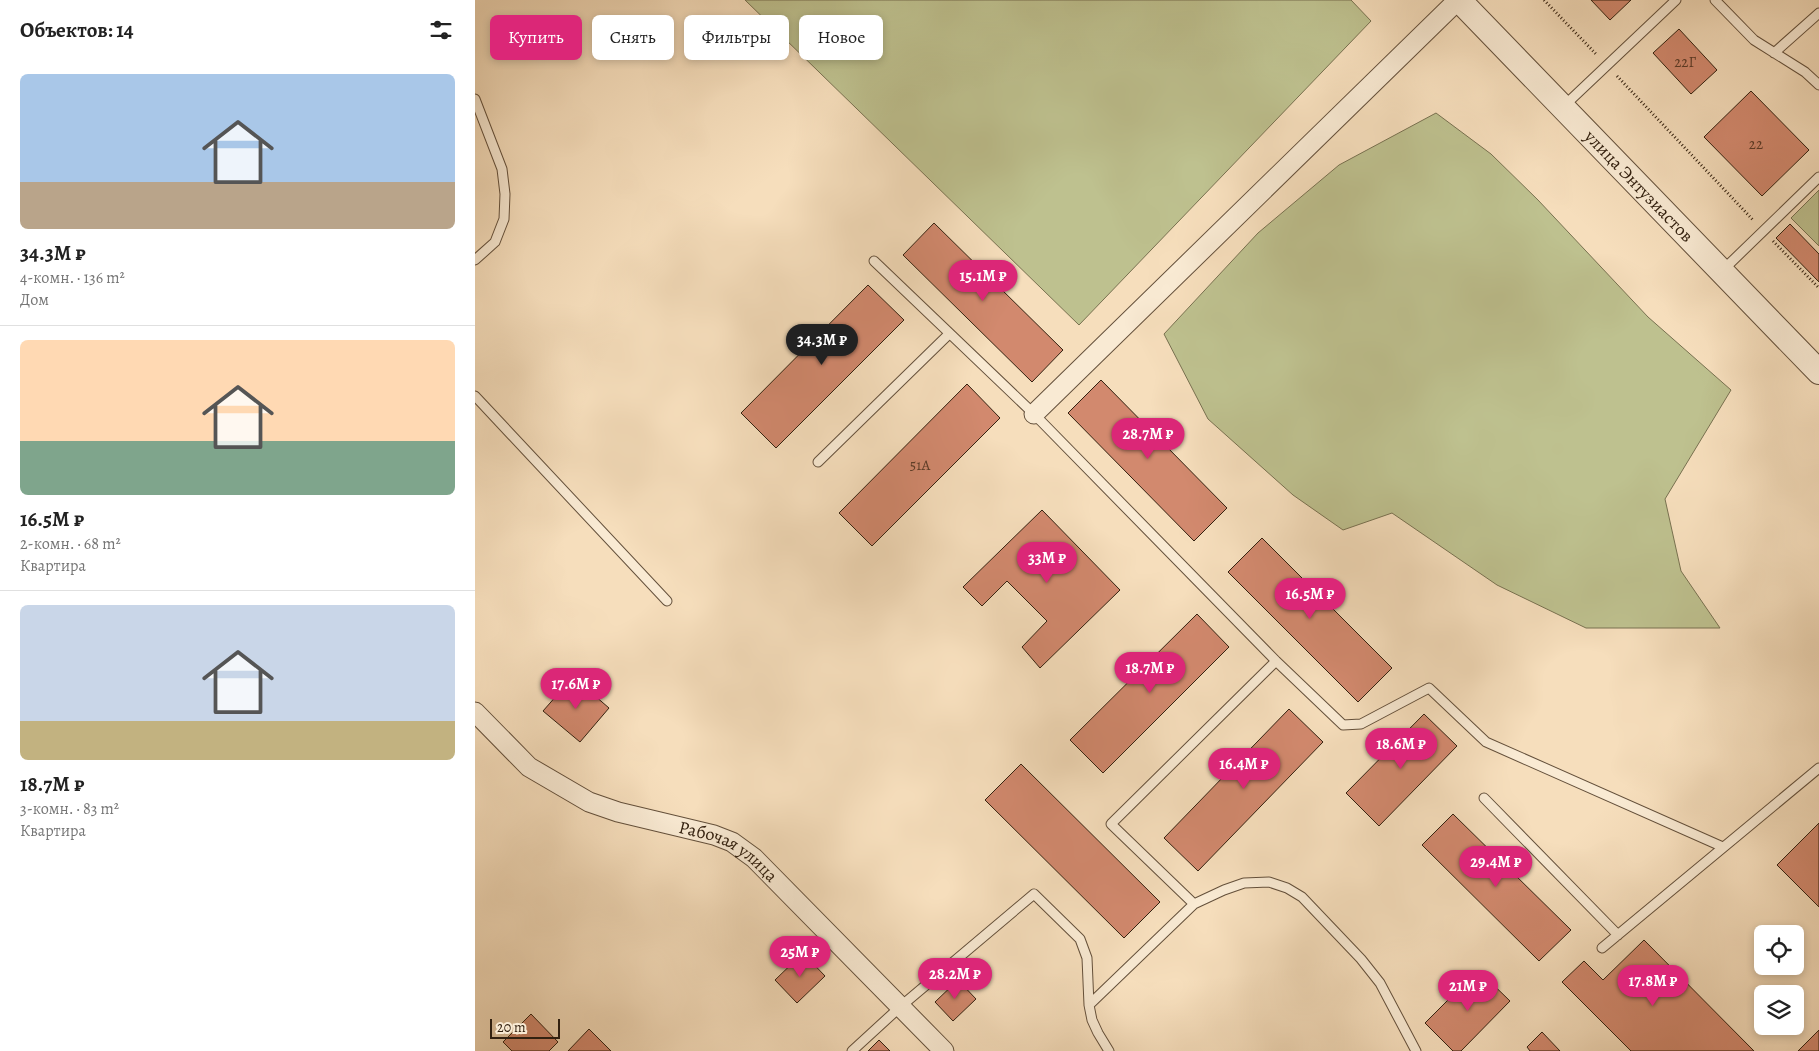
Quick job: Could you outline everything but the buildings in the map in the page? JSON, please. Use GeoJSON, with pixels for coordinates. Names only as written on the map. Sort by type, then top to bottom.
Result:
{"type":"FeatureCollection","features":[{"type":"Feature","properties":{"kind":"street","name":"улица Энтузиастов"},"geometry":{"type":"LineString","coordinates":[[1459,0],[1819,372]]}},
{"type":"Feature","properties":{"kind":"street"},"geometry":{"type":"LineString","coordinates":[[1034,414],[1459,0]]}},
{"type":"Feature","properties":{"kind":"street","name":"Рабочая улица"},"geometry":{"type":"LineString","coordinates":[[475,712],[529,767],[589,802],[618,812],[714,834],[732,842],[754,858],[944,1051]]}},
{"type":"Feature","properties":{"kind":"lane"},"geometry":{"type":"LineString","coordinates":[[1562,108],[1676,0]]}},
{"type":"Feature","properties":{"kind":"lane"},"geometry":{"type":"LineString","coordinates":[[1715,0],[1754,40],[1805,72],[1819,84]]}},
{"type":"Feature","properties":{"kind":"lane"},"geometry":{"type":"LineString","coordinates":[[1774,53],[1819,13]]}},
{"type":"Feature","properties":{"kind":"lane"},"geometry":{"type":"LineString","coordinates":[[475,99],[502,169],[505,194],[504,219],[495,242],[475,260]]}},
{"type":"Feature","properties":{"kind":"lane"},"geometry":{"type":"LineString","coordinates":[[1722,271],[1819,177]]}},
{"type":"Feature","properties":{"kind":"lane"},"geometry":{"type":"LineString","coordinates":[[874,261],[1034,414],[1276,661],[1343,726],[1361,724],[1429,688],[1486,742],[1723,847]]}},
{"type":"Feature","properties":{"kind":"lane"},"geometry":{"type":"LineString","coordinates":[[818,462],[949,334]]}},
{"type":"Feature","properties":{"kind":"lane"},"geometry":{"type":"LineString","coordinates":[[475,396],[667,600]]}},
{"type":"Feature","properties":{"kind":"lane"},"geometry":{"type":"LineString","coordinates":[[1193,904],[1111,824],[1276,661]]}},
{"type":"Feature","properties":{"kind":"lane"},"geometry":{"type":"LineString","coordinates":[[1602,948],[1819,768]]}},
{"type":"Feature","properties":{"kind":"lane"},"geometry":{"type":"LineString","coordinates":[[1484,798],[1618,936]]}},
{"type":"Feature","properties":{"kind":"lane"},"geometry":{"type":"LineString","coordinates":[[1089,1005],[1193,904],[1244,883],[1269,882],[1287,888],[1302,897],[1361,959],[1380,983],[1416,1051]]}},
{"type":"Feature","properties":{"kind":"lane"},"geometry":{"type":"LineString","coordinates":[[852,1051],[900,1007],[1034,894],[1080,939],[1087,958],[1089,1005],[1092,1020],[1109,1051]]}},
{"type":"Feature","properties":{"kind":"path"},"geometry":{"type":"LineString","coordinates":[[1544,0],[1819,288]]}},
{"type":"Feature","properties":{"kind":"green space"},"geometry":{"type":"Polygon","coordinates":[[[745,0],[1351,0],[1371,21],[1079,325],[807,60],[883,60],[883,15],[799,15],[799,53],[789,43],[789,15],[760,15],[745,0]]]}},
{"type":"Feature","properties":{"kind":"green space"},"geometry":{"type":"Polygon","coordinates":[[[1436,113],[1491,154],[1538,200],[1648,317],[1731,390],[1665,499],[1681,571],[1720,628],[1586,628],[1497,585],[1392,513],[1343,530],[1293,495],[1208,419],[1164,334],[1258,233],[1339,165],[1436,113]]]}},
{"type":"Feature","properties":{"kind":"green space"},"geometry":{"type":"Polygon","coordinates":[[[1819,190],[1819,246],[1791,218],[1819,190]]]}}]}
